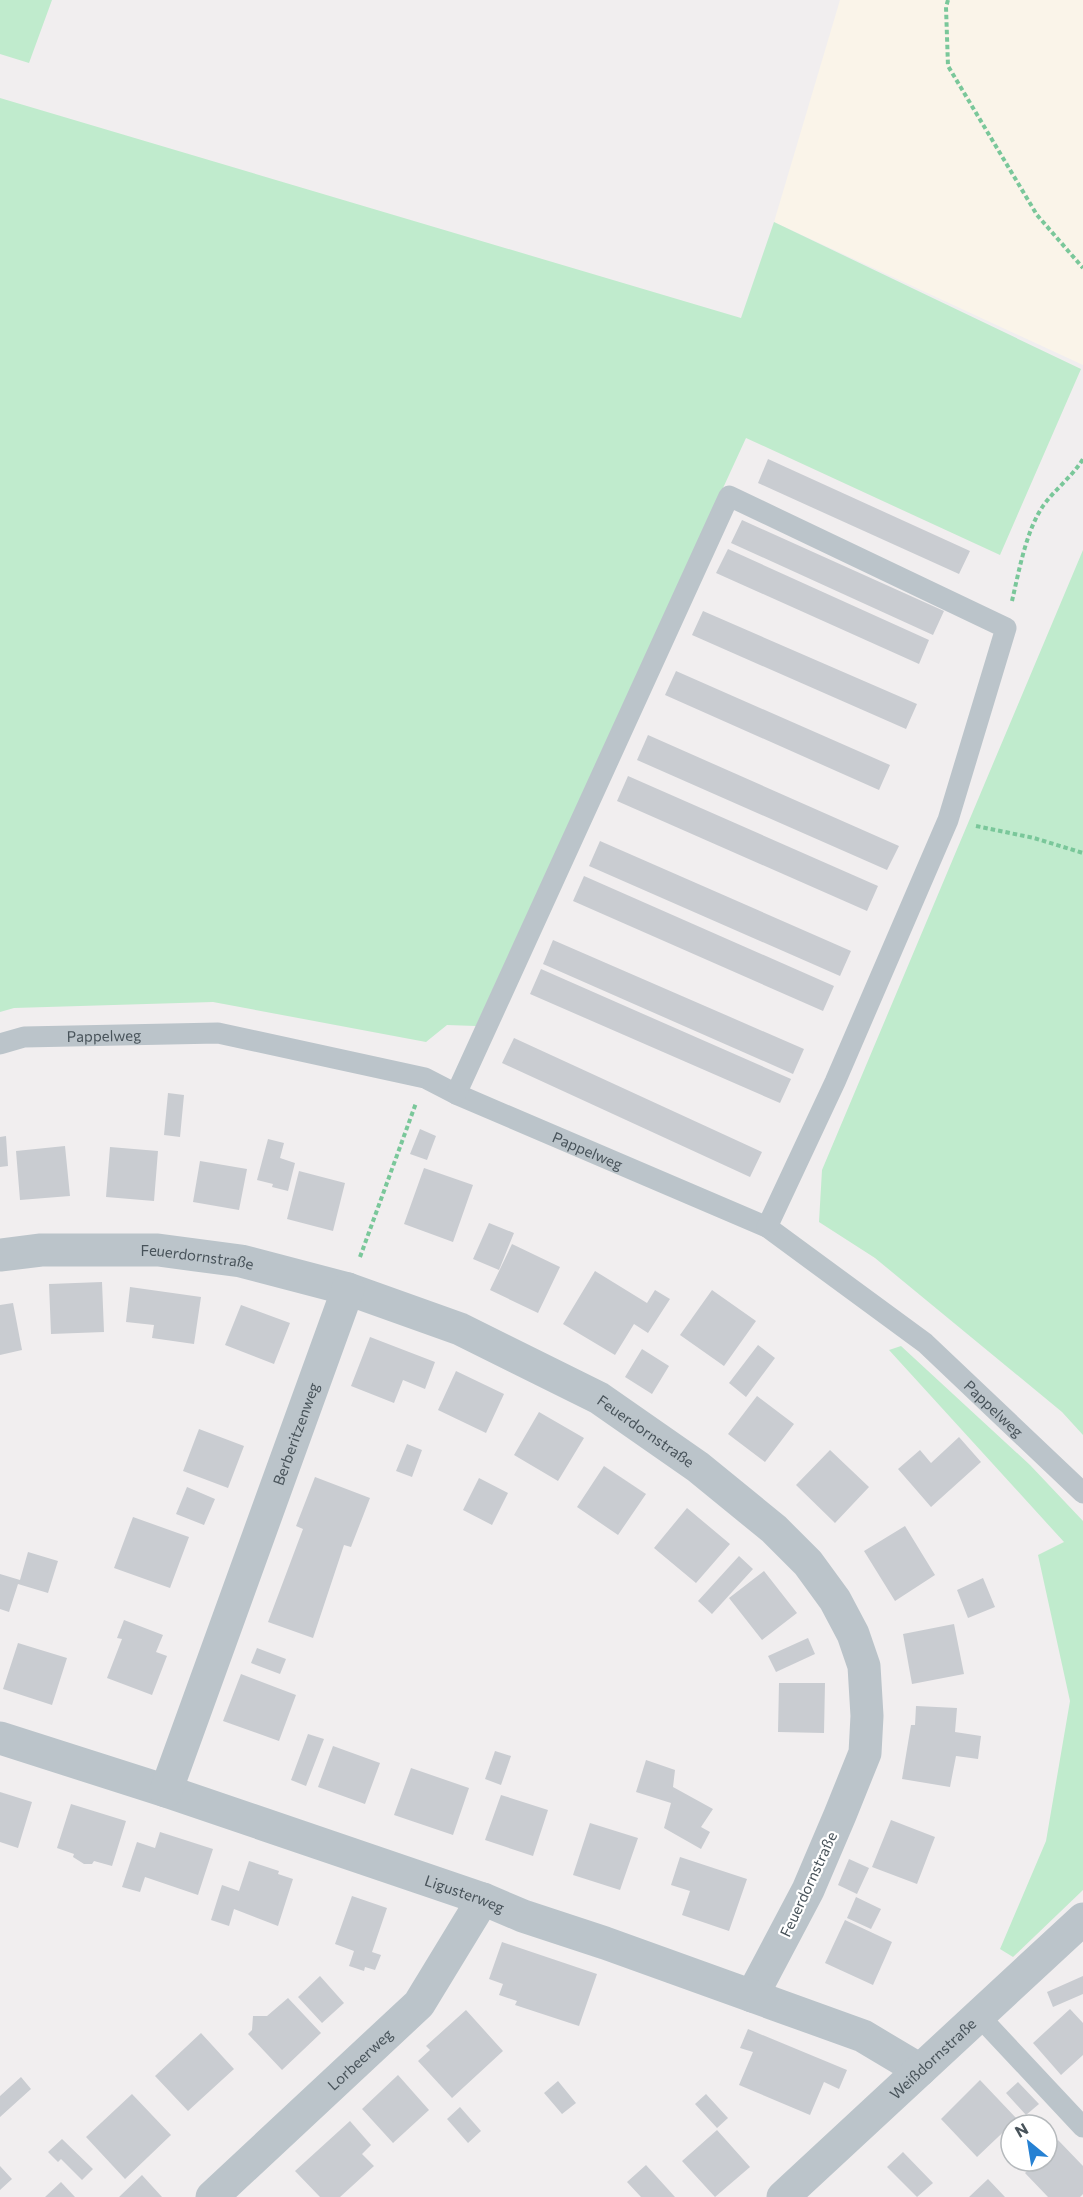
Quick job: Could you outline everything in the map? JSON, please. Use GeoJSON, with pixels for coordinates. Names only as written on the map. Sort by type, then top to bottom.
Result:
{"type":"FeatureCollection","features":[{"type":"Feature","properties":{"kind":"street","name":"Feuerdornstraße"},"geometry":{"type":"LineString","coordinates":[[0,1255],[41,1250],[158,1250],[241,1261],[348,1289],[460,1329],[544,1369],[608,1404],[698,1467],[774,1529],[808,1563],[835,1600],[853,1634],[864,1666],[867,1716],[865,1753],[808,1890],[752,1996]]}},
{"type":"Feature","properties":{"kind":"street","name":"Berberitzenweg"},"geometry":{"type":"LineString","coordinates":[[166,1791],[348,1289]]}},
{"type":"Feature","properties":{"kind":"street","name":"Ligusterweg"},"geometry":{"type":"LineString","coordinates":[[0,1738],[166,1791],[483,1899],[523,1916],[605,1943],[863,2036],[920,2070]]}},
{"type":"Feature","properties":{"kind":"street","name":"Lorbeerweg"},"geometry":{"type":"LineString","coordinates":[[212,2197],[419,2004],[483,1899]]}},
{"type":"Feature","properties":{"kind":"street","name":"Weißdornstraße"},"geometry":{"type":"LineString","coordinates":[[783,2197],[1083,1919]]}},
{"type":"Feature","properties":{"kind":"lane"},"geometry":{"type":"LineString","coordinates":[[456,1094],[729,496],[1006,628],[948,820],[835,1082],[767,1227]]}},
{"type":"Feature","properties":{"kind":"lane","name":"Pappelweg"},"geometry":{"type":"LineString","coordinates":[[0,1044],[24,1037],[218,1033],[425,1078],[456,1094],[767,1227],[925,1343],[1083,1493]]}},
{"type":"Feature","properties":{"kind":"lane"},"geometry":{"type":"LineString","coordinates":[[979,2016],[1083,2127]]}},
{"type":"Feature","properties":{"kind":"path"},"geometry":{"type":"LineString","coordinates":[[948,0],[946,7],[948,66],[1037,215],[1083,268]]}},
{"type":"Feature","properties":{"kind":"path"},"geometry":{"type":"LineString","coordinates":[[1006,628],[1023,552],[1043,507],[1073,474],[1083,459]]}},
{"type":"Feature","properties":{"kind":"path"},"geometry":{"type":"LineString","coordinates":[[948,820],[1034,838],[1083,853]]}},
{"type":"Feature","properties":{"kind":"path"},"geometry":{"type":"LineString","coordinates":[[348,1289],[425,1078]]}},
{"type":"Feature","properties":{"kind":"shaded area"},"geometry":{"type":"Polygon","coordinates":[[[840,0],[1083,0],[1083,365],[774,222],[840,0]]]}},
{"type":"Feature","properties":{"kind":"green space"},"geometry":{"type":"Polygon","coordinates":[[[0,0],[52,0],[29,63],[0,54],[0,0]]]}},
{"type":"Feature","properties":{"kind":"green space"},"geometry":{"type":"Polygon","coordinates":[[[0,98],[741,318],[774,222],[1081,369],[1000,555],[746,438],[476,1026],[447,1025],[426,1042],[213,1002],[14,1008],[0,1012],[0,98]]]}},
{"type":"Feature","properties":{"kind":"green space"},"geometry":{"type":"Polygon","coordinates":[[[1083,550],[1083,1435],[1062,1412],[875,1258],[819,1222],[822,1170],[1083,550]]]}},
{"type":"Feature","properties":{"kind":"green space"},"geometry":{"type":"Polygon","coordinates":[[[901,1346],[1030,1465],[1083,1521],[1083,1890],[1013,1957],[1000,1949],[1046,1841],[1070,1701],[1038,1555],[1064,1542],[889,1350],[901,1346]]]}},
{"type":"Feature","properties":{"kind":"building"},"geometry":{"type":"Polygon","coordinates":[[[768,459],[970,551],[959,574],[758,483],[768,459]]]}},
{"type":"Feature","properties":{"kind":"building"},"geometry":{"type":"Polygon","coordinates":[[[742,520],[944,611],[933,635],[731,543],[742,520]]]}},
{"type":"Feature","properties":{"kind":"building"},"geometry":{"type":"Polygon","coordinates":[[[728,549],[929,640],[919,664],[716,573],[728,549]]]}},
{"type":"Feature","properties":{"kind":"building"},"geometry":{"type":"Polygon","coordinates":[[[703,611],[917,704],[906,729],[692,635],[703,611]]]}},
{"type":"Feature","properties":{"kind":"building"},"geometry":{"type":"Polygon","coordinates":[[[676,671],[890,765],[879,790],[665,695],[676,671]]]}},
{"type":"Feature","properties":{"kind":"building"},"geometry":{"type":"Polygon","coordinates":[[[648,735],[899,846],[887,870],[637,760],[648,735]]]}},
{"type":"Feature","properties":{"kind":"building"},"geometry":{"type":"Polygon","coordinates":[[[628,776],[878,886],[867,911],[617,801],[628,776]]]}},
{"type":"Feature","properties":{"kind":"building"},"geometry":{"type":"Polygon","coordinates":[[[600,841],[851,951],[840,976],[589,866],[600,841]]]}},
{"type":"Feature","properties":{"kind":"building"},"geometry":{"type":"Polygon","coordinates":[[[584,876],[834,986],[823,1011],[573,901],[584,876]]]}},
{"type":"Feature","properties":{"kind":"building"},"geometry":{"type":"Polygon","coordinates":[[[553,940],[804,1049],[793,1074],[543,964],[553,940]]]}},
{"type":"Feature","properties":{"kind":"building"},"geometry":{"type":"Polygon","coordinates":[[[541,969],[791,1079],[780,1103],[530,994],[541,969]]]}},
{"type":"Feature","properties":{"kind":"building"},"geometry":{"type":"Polygon","coordinates":[[[514,1038],[762,1152],[750,1177],[502,1063],[514,1038]]]}},
{"type":"Feature","properties":{"kind":"building"},"geometry":{"type":"Polygon","coordinates":[[[168,1093],[184,1095],[180,1137],[164,1135],[168,1093]]]}},
{"type":"Feature","properties":{"kind":"building"},"geometry":{"type":"Polygon","coordinates":[[[420,1129],[436,1136],[427,1160],[410,1154],[420,1129]]]}},
{"type":"Feature","properties":{"kind":"building"},"geometry":{"type":"Polygon","coordinates":[[[6,1136],[8,1166],[0,1167],[0,1137],[6,1136]]]}},
{"type":"Feature","properties":{"kind":"building"},"geometry":{"type":"Polygon","coordinates":[[[268,1139],[284,1143],[280,1158],[295,1163],[288,1191],[257,1180],[268,1139]]]}},
{"type":"Feature","properties":{"kind":"building"},"geometry":{"type":"Polygon","coordinates":[[[65,1146],[70,1196],[20,1200],[16,1151],[65,1146]]]}},
{"type":"Feature","properties":{"kind":"building"},"geometry":{"type":"Polygon","coordinates":[[[110,1147],[158,1151],[154,1201],[106,1197],[110,1147]]]}},
{"type":"Feature","properties":{"kind":"building"},"geometry":{"type":"Polygon","coordinates":[[[200,1161],[247,1169],[239,1210],[193,1202],[200,1161]]]}},
{"type":"Feature","properties":{"kind":"building"},"geometry":{"type":"Polygon","coordinates":[[[424,1168],[473,1185],[453,1242],[404,1224],[424,1168]]]}},
{"type":"Feature","properties":{"kind":"building"},"geometry":{"type":"Polygon","coordinates":[[[299,1171],[345,1183],[333,1231],[287,1219],[299,1171]]]}},
{"type":"Feature","properties":{"kind":"building"},"geometry":{"type":"Polygon","coordinates":[[[489,1223],[514,1233],[499,1270],[473,1259],[489,1223]]]}},
{"type":"Feature","properties":{"kind":"building"},"geometry":{"type":"Polygon","coordinates":[[[512,1244],[560,1267],[538,1313],[490,1290],[512,1244]]]}},
{"type":"Feature","properties":{"kind":"building"},"geometry":{"type":"Polygon","coordinates":[[[595,1271],[647,1303],[655,1290],[670,1299],[648,1333],[634,1324],[615,1355],[563,1324],[595,1271]]]}},
{"type":"Feature","properties":{"kind":"building"},"geometry":{"type":"Polygon","coordinates":[[[102,1282],[104,1332],[51,1334],[49,1284],[102,1282]]]}},
{"type":"Feature","properties":{"kind":"building"},"geometry":{"type":"Polygon","coordinates":[[[130,1287],[201,1297],[194,1344],[152,1338],[154,1325],[126,1322],[130,1287]]]}},
{"type":"Feature","properties":{"kind":"building"},"geometry":{"type":"Polygon","coordinates":[[[712,1290],[756,1321],[724,1366],[680,1335],[712,1290]]]}},
{"type":"Feature","properties":{"kind":"building"},"geometry":{"type":"Polygon","coordinates":[[[13,1303],[22,1350],[0,1355],[0,1305],[13,1303]]]}},
{"type":"Feature","properties":{"kind":"building"},"geometry":{"type":"Polygon","coordinates":[[[241,1305],[290,1323],[274,1364],[225,1345],[241,1305]]]}},
{"type":"Feature","properties":{"kind":"building"},"geometry":{"type":"Polygon","coordinates":[[[370,1337],[435,1362],[425,1389],[403,1380],[394,1403],[351,1386],[370,1337]]]}},
{"type":"Feature","properties":{"kind":"building"},"geometry":{"type":"Polygon","coordinates":[[[758,1345],[775,1358],[746,1397],[729,1383],[758,1345]]]}},
{"type":"Feature","properties":{"kind":"building"},"geometry":{"type":"Polygon","coordinates":[[[642,1349],[669,1366],[652,1394],[625,1377],[642,1349]]]}},
{"type":"Feature","properties":{"kind":"building"},"geometry":{"type":"Polygon","coordinates":[[[456,1371],[504,1394],[486,1433],[438,1410],[456,1371]]]}},
{"type":"Feature","properties":{"kind":"building"},"geometry":{"type":"Polygon","coordinates":[[[757,1396],[794,1424],[765,1462],[728,1434],[757,1396]]]}},
{"type":"Feature","properties":{"kind":"building"},"geometry":{"type":"Polygon","coordinates":[[[539,1412],[584,1438],[558,1481],[514,1455],[539,1412]]]}},
{"type":"Feature","properties":{"kind":"building"},"geometry":{"type":"Polygon","coordinates":[[[199,1429],[244,1446],[228,1488],[183,1471],[199,1429]]]}},
{"type":"Feature","properties":{"kind":"building"},"geometry":{"type":"Polygon","coordinates":[[[959,1437],[981,1462],[931,1507],[898,1469],[920,1450],[931,1463],[959,1437]]]}},
{"type":"Feature","properties":{"kind":"building"},"geometry":{"type":"Polygon","coordinates":[[[407,1444],[422,1450],[412,1477],[396,1471],[407,1444]]]}},
{"type":"Feature","properties":{"kind":"building"},"geometry":{"type":"Polygon","coordinates":[[[830,1450],[869,1487],[835,1523],[796,1485],[830,1450]]]}},
{"type":"Feature","properties":{"kind":"building"},"geometry":{"type":"Polygon","coordinates":[[[604,1466],[646,1494],[618,1535],[577,1507],[604,1466]]]}},
{"type":"Feature","properties":{"kind":"building"},"geometry":{"type":"Polygon","coordinates":[[[315,1477],[370,1498],[351,1547],[344,1545],[313,1638],[268,1622],[303,1529],[296,1526],[315,1477]]]}},
{"type":"Feature","properties":{"kind":"building"},"geometry":{"type":"Polygon","coordinates":[[[479,1478],[508,1493],[492,1525],[463,1510],[479,1478]]]}},
{"type":"Feature","properties":{"kind":"building"},"geometry":{"type":"Polygon","coordinates":[[[187,1487],[215,1499],[204,1525],[176,1514],[187,1487]]]}},
{"type":"Feature","properties":{"kind":"building"},"geometry":{"type":"Polygon","coordinates":[[[687,1508],[730,1544],[696,1583],[654,1548],[687,1508]]]}},
{"type":"Feature","properties":{"kind":"building"},"geometry":{"type":"Polygon","coordinates":[[[133,1517],[189,1537],[170,1588],[114,1568],[133,1517]]]}},
{"type":"Feature","properties":{"kind":"building"},"geometry":{"type":"Polygon","coordinates":[[[905,1526],[935,1575],[895,1601],[864,1551],[905,1526]]]}},
{"type":"Feature","properties":{"kind":"building"},"geometry":{"type":"Polygon","coordinates":[[[28,1552],[58,1561],[48,1593],[18,1584],[9,1612],[0,1609],[0,1574],[20,1580],[28,1552]]]}},
{"type":"Feature","properties":{"kind":"building"},"geometry":{"type":"Polygon","coordinates":[[[739,1556],[753,1569],[712,1614],[698,1601],[739,1556]]]}},
{"type":"Feature","properties":{"kind":"building"},"geometry":{"type":"Polygon","coordinates":[[[764,1571],[797,1613],[762,1640],[729,1598],[764,1571]]]}},
{"type":"Feature","properties":{"kind":"building"},"geometry":{"type":"Polygon","coordinates":[[[983,1578],[995,1607],[968,1618],[957,1590],[983,1578]]]}},
{"type":"Feature","properties":{"kind":"building"},"geometry":{"type":"Polygon","coordinates":[[[124,1620],[163,1635],[156,1652],[167,1656],[152,1695],[107,1678],[122,1639],[117,1638],[124,1620]]]}},
{"type":"Feature","properties":{"kind":"building"},"geometry":{"type":"Polygon","coordinates":[[[954,1624],[964,1674],[912,1684],[903,1634],[954,1624]]]}},
{"type":"Feature","properties":{"kind":"building"},"geometry":{"type":"Polygon","coordinates":[[[808,1638],[815,1654],[776,1672],[768,1656],[808,1638]]]}},
{"type":"Feature","properties":{"kind":"building"},"geometry":{"type":"Polygon","coordinates":[[[18,1643],[67,1658],[52,1705],[3,1689],[18,1643]]]}},
{"type":"Feature","properties":{"kind":"building"},"geometry":{"type":"Polygon","coordinates":[[[257,1648],[286,1659],[280,1674],[251,1663],[257,1648]]]}},
{"type":"Feature","properties":{"kind":"building"},"geometry":{"type":"Polygon","coordinates":[[[241,1674],[296,1695],[279,1741],[223,1721],[241,1674]]]}},
{"type":"Feature","properties":{"kind":"building"},"geometry":{"type":"Polygon","coordinates":[[[779,1683],[825,1683],[824,1733],[778,1732],[779,1683]]]}},
{"type":"Feature","properties":{"kind":"building"},"geometry":{"type":"Polygon","coordinates":[[[916,1706],[957,1708],[955,1732],[981,1736],[978,1759],[956,1756],[950,1787],[902,1779],[911,1725],[915,1725],[916,1706]]]}},
{"type":"Feature","properties":{"kind":"building"},"geometry":{"type":"Polygon","coordinates":[[[308,1734],[324,1739],[306,1786],[291,1780],[308,1734]]]}},
{"type":"Feature","properties":{"kind":"building"},"geometry":{"type":"Polygon","coordinates":[[[333,1746],[380,1763],[365,1804],[318,1787],[333,1746]]]}},
{"type":"Feature","properties":{"kind":"building"},"geometry":{"type":"Polygon","coordinates":[[[495,1751],[511,1756],[501,1785],[485,1779],[495,1751]]]}},
{"type":"Feature","properties":{"kind":"building"},"geometry":{"type":"Polygon","coordinates":[[[646,1760],[675,1770],[673,1787],[713,1809],[701,1827],[710,1832],[701,1849],[664,1828],[671,1803],[636,1792],[646,1760]]]}},
{"type":"Feature","properties":{"kind":"building"},"geometry":{"type":"Polygon","coordinates":[[[411,1768],[469,1788],[453,1835],[394,1815],[411,1768]]]}},
{"type":"Feature","properties":{"kind":"building"},"geometry":{"type":"Polygon","coordinates":[[[0,1792],[32,1802],[18,1848],[0,1842],[0,1792]]]}},
{"type":"Feature","properties":{"kind":"building"},"geometry":{"type":"Polygon","coordinates":[[[501,1795],[548,1810],[533,1856],[485,1840],[501,1795]]]}},
{"type":"Feature","properties":{"kind":"building"},"geometry":{"type":"Polygon","coordinates":[[[71,1804],[126,1821],[112,1866],[94,1861],[92,1864],[84,1864],[73,1857],[74,1854],[57,1848],[71,1804]]]}},
{"type":"Feature","properties":{"kind":"building"},"geometry":{"type":"Polygon","coordinates":[[[891,1820],[935,1837],[917,1884],[872,1867],[891,1820]]]}},
{"type":"Feature","properties":{"kind":"building"},"geometry":{"type":"Polygon","coordinates":[[[590,1823],[638,1838],[620,1890],[573,1875],[590,1823]]]}},
{"type":"Feature","properties":{"kind":"building"},"geometry":{"type":"Polygon","coordinates":[[[160,1832],[213,1849],[198,1895],[145,1877],[140,1892],[122,1887],[137,1842],[155,1848],[160,1832]]]}},
{"type":"Feature","properties":{"kind":"building"},"geometry":{"type":"Polygon","coordinates":[[[680,1857],[747,1879],[729,1931],[682,1915],[690,1891],[671,1885],[680,1857]]]}},
{"type":"Feature","properties":{"kind":"building"},"geometry":{"type":"Polygon","coordinates":[[[849,1859],[869,1868],[857,1894],[838,1885],[849,1859]]]}},
{"type":"Feature","properties":{"kind":"building"},"geometry":{"type":"Polygon","coordinates":[[[249,1861],[279,1871],[278,1874],[293,1879],[278,1926],[234,1909],[229,1926],[211,1920],[222,1885],[239,1891],[249,1861]]]}},
{"type":"Feature","properties":{"kind":"building"},"geometry":{"type":"Polygon","coordinates":[[[352,1896],[387,1908],[372,1952],[381,1955],[375,1970],[365,1967],[364,1971],[349,1966],[354,1951],[335,1944],[352,1896]]]}},
{"type":"Feature","properties":{"kind":"building"},"geometry":{"type":"Polygon","coordinates":[[[856,1897],[881,1909],[871,1929],[847,1918],[856,1897]]]}},
{"type":"Feature","properties":{"kind":"building"},"geometry":{"type":"Polygon","coordinates":[[[845,1920],[892,1942],[873,1985],[825,1963],[845,1920]]]}},
{"type":"Feature","properties":{"kind":"building"},"geometry":{"type":"Polygon","coordinates":[[[502,1942],[597,1974],[579,2026],[515,2005],[517,2001],[499,1995],[503,1984],[489,1979],[502,1942]]]}},
{"type":"Feature","properties":{"kind":"building"},"geometry":{"type":"Polygon","coordinates":[[[320,1976],[344,2003],[322,2023],[298,1997],[320,1976]]]}},
{"type":"Feature","properties":{"kind":"building"},"geometry":{"type":"Polygon","coordinates":[[[1083,1976],[1083,1994],[1053,2007],[1047,1992],[1083,1976]]]}},
{"type":"Feature","properties":{"kind":"building"},"geometry":{"type":"Polygon","coordinates":[[[288,1998],[321,2033],[282,2070],[248,2034],[252,2030],[253,2016],[267,2016],[288,1998]]]}},
{"type":"Feature","properties":{"kind":"building"},"geometry":{"type":"Polygon","coordinates":[[[1070,2009],[1083,2023],[1083,2055],[1061,2075],[1033,2043],[1070,2009]]]}},
{"type":"Feature","properties":{"kind":"building"},"geometry":{"type":"Polygon","coordinates":[[[466,2010],[503,2051],[452,2098],[418,2061],[430,2050],[426,2046],[466,2010]]]}},
{"type":"Feature","properties":{"kind":"building"},"geometry":{"type":"Polygon","coordinates":[[[748,2029],[847,2070],[839,2089],[824,2082],[810,2115],[739,2085],[753,2052],[740,2048],[748,2029]]]}},
{"type":"Feature","properties":{"kind":"building"},"geometry":{"type":"Polygon","coordinates":[[[201,2033],[234,2069],[188,2111],[155,2076],[201,2033]]]}},
{"type":"Feature","properties":{"kind":"building"},"geometry":{"type":"Polygon","coordinates":[[[398,2075],[429,2110],[393,2143],[362,2109],[398,2075]]]}},
{"type":"Feature","properties":{"kind":"building"},"geometry":{"type":"Polygon","coordinates":[[[21,2077],[31,2089],[0,2117],[0,2096],[21,2077]]]}},
{"type":"Feature","properties":{"kind":"building"},"geometry":{"type":"Polygon","coordinates":[[[980,2080],[1011,2113],[999,2113],[999,2136],[977,2157],[941,2119],[980,2080]]]}},
{"type":"Feature","properties":{"kind":"building"},"geometry":{"type":"Polygon","coordinates":[[[558,2081],[576,2103],[562,2114],[544,2093],[558,2081]]]}},
{"type":"Feature","properties":{"kind":"building"},"geometry":{"type":"Polygon","coordinates":[[[1018,2082],[1039,2104],[1028,2113],[1024,2113],[1006,2093],[1018,2082]]]}},
{"type":"Feature","properties":{"kind":"building"},"geometry":{"type":"Polygon","coordinates":[[[132,2094],[171,2135],[125,2179],[86,2137],[132,2094]]]}},
{"type":"Feature","properties":{"kind":"building"},"geometry":{"type":"Polygon","coordinates":[[[706,2094],[728,2118],[717,2128],[695,2104],[706,2094]]]}},
{"type":"Feature","properties":{"kind":"building"},"geometry":{"type":"Polygon","coordinates":[[[460,2107],[481,2131],[468,2143],[447,2119],[460,2107]]]}},
{"type":"Feature","properties":{"kind":"building"},"geometry":{"type":"Polygon","coordinates":[[[350,2121],[371,2145],[362,2154],[374,2166],[340,2197],[320,2197],[295,2171],[350,2121]]]}},
{"type":"Feature","properties":{"kind":"building"},"geometry":{"type":"Polygon","coordinates":[[[717,2130],[750,2167],[715,2197],[682,2161],[717,2130]]]}},
{"type":"Feature","properties":{"kind":"building"},"geometry":{"type":"Polygon","coordinates":[[[62,2139],[93,2169],[82,2180],[61,2159],[58,2162],[48,2152],[62,2139]]]}},
{"type":"Feature","properties":{"kind":"building"},"geometry":{"type":"Polygon","coordinates":[[[1059,2141],[1083,2166],[1083,2194],[1080,2197],[1048,2197],[1025,2173],[1059,2173],[1059,2141]]]}},
{"type":"Feature","properties":{"kind":"building"},"geometry":{"type":"Polygon","coordinates":[[[903,2152],[933,2183],[917,2197],[887,2167],[903,2152]]]}},
{"type":"Feature","properties":{"kind":"building"},"geometry":{"type":"Polygon","coordinates":[[[646,2165],[675,2197],[641,2197],[627,2182],[646,2165]]]}},
{"type":"Feature","properties":{"kind":"building"},"geometry":{"type":"Polygon","coordinates":[[[0,2166],[12,2179],[0,2190],[0,2166]]]}},
{"type":"Feature","properties":{"kind":"building"},"geometry":{"type":"Polygon","coordinates":[[[142,2175],[162,2197],[119,2197],[142,2175]]]}},
{"type":"Feature","properties":{"kind":"building"},"geometry":{"type":"Polygon","coordinates":[[[988,2179],[1005,2197],[969,2197],[988,2179]]]}},
{"type":"Feature","properties":{"kind":"building"},"geometry":{"type":"Polygon","coordinates":[[[61,2182],[75,2197],[45,2197],[61,2182]]]}}]}
